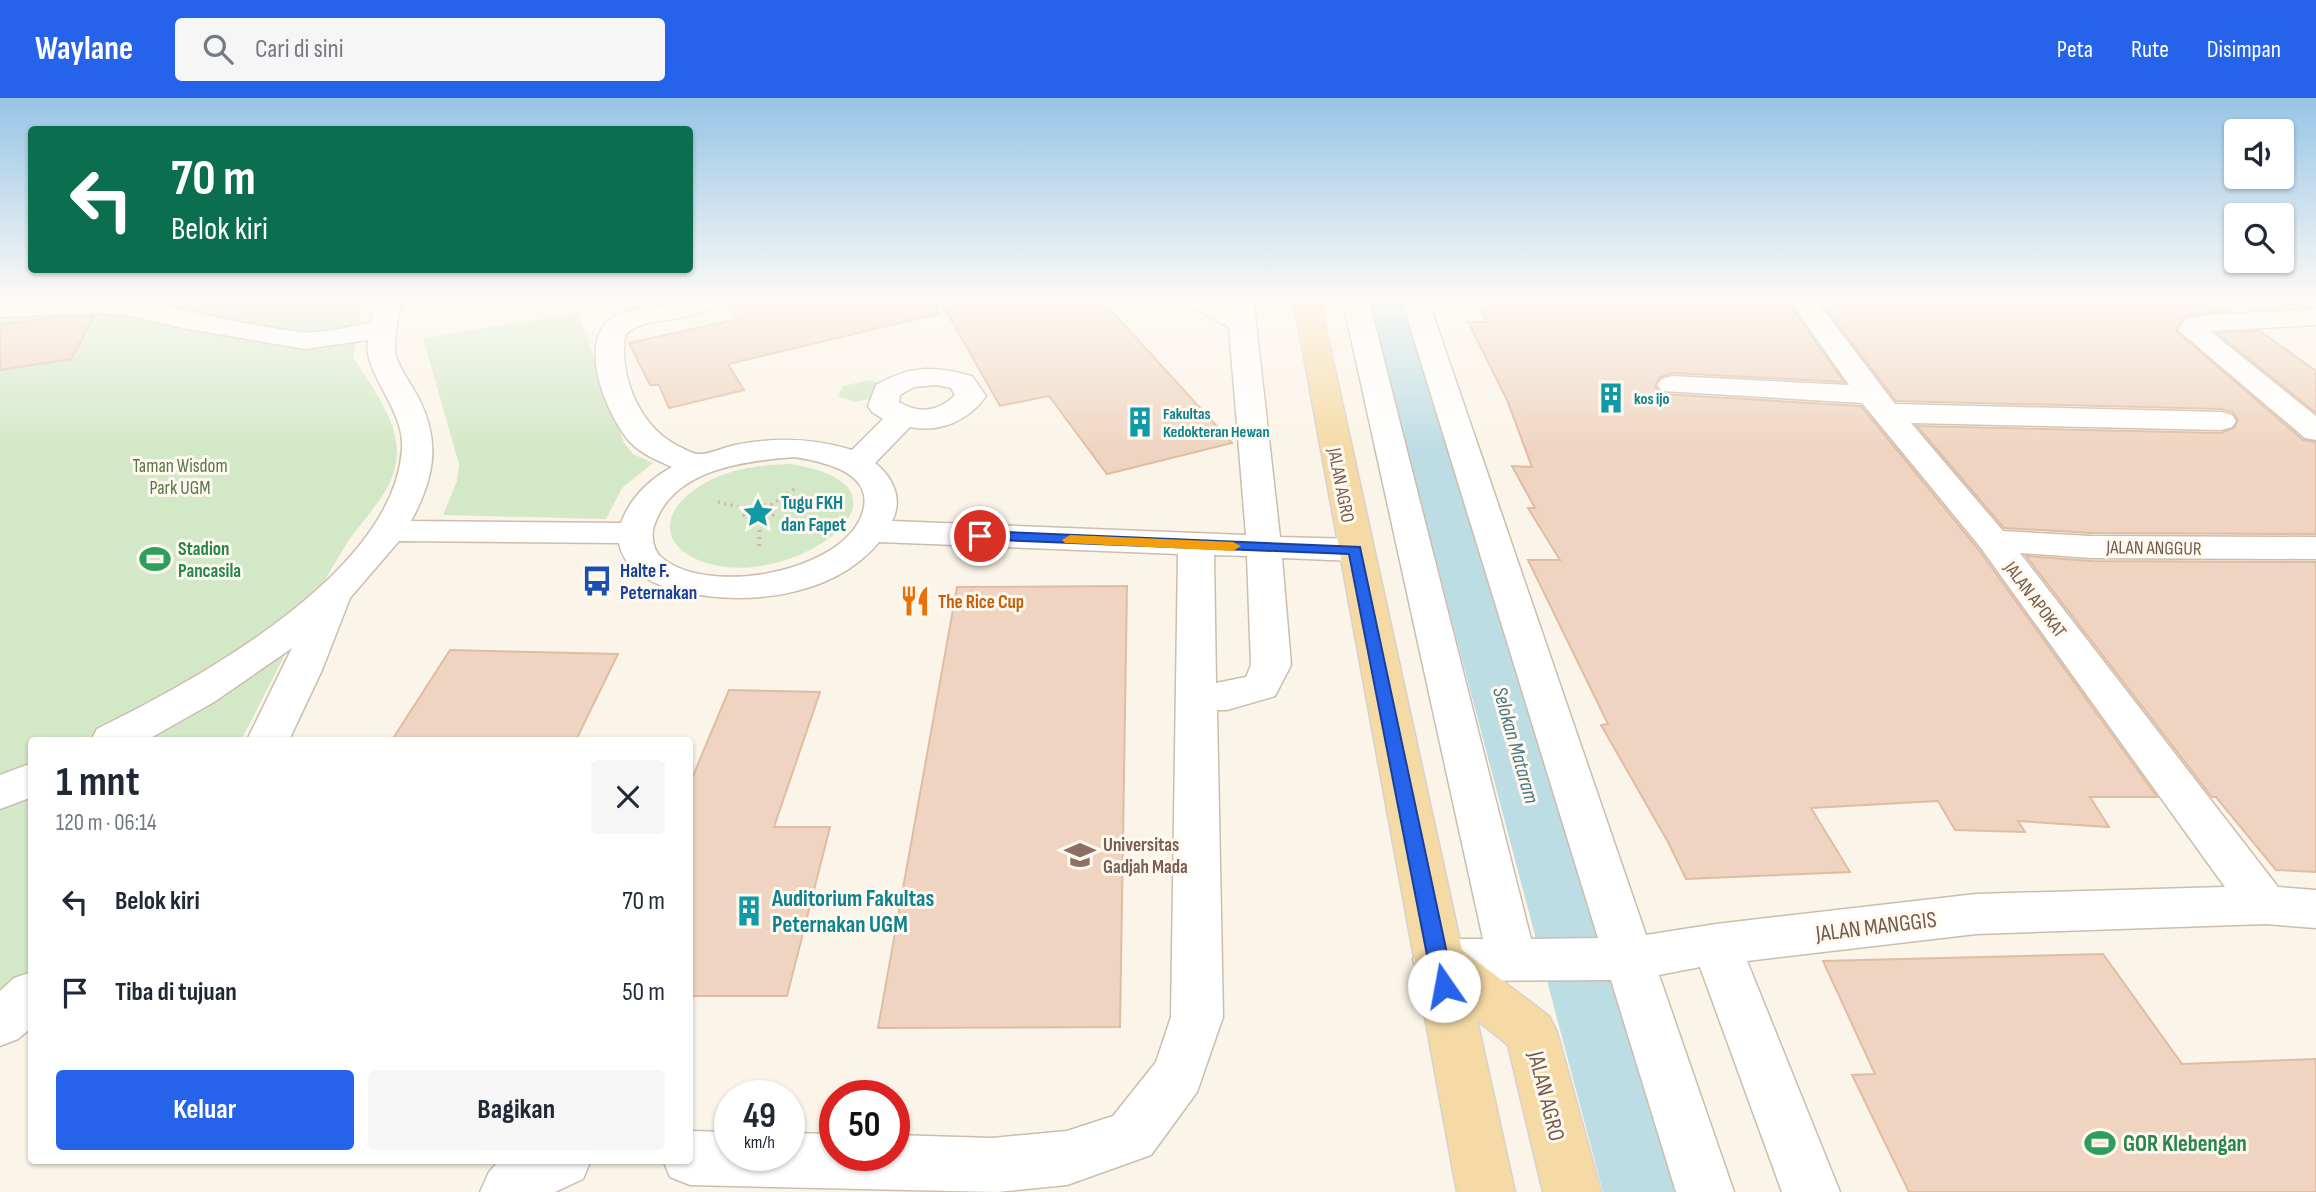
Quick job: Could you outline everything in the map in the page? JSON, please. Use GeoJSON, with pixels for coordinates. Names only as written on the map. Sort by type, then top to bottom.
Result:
{"type":"FeatureCollection","features":[{"type":"Feature","properties":{"kind":"main road","name":"JALAN AGRO"},"geometry":{"type":"LineString","coordinates":[[1316,348],[1486,1192]]}},
{"type":"Feature","properties":{"kind":"main road","name":"JALAN AGRO"},"geometry":{"type":"LineString","coordinates":[[1438,960],[1531,1032],[1572,1192]]}},
{"type":"Feature","properties":{"kind":"street"},"geometry":{"type":"LineString","coordinates":[[118,737],[197,696],[299,623],[334,593],[390,531],[409,494],[415,473],[418,444],[412,415],[382,357],[383,348]]}},
{"type":"Feature","properties":{"kind":"street"},"geometry":{"type":"LineString","coordinates":[[608,348],[616,387],[634,426],[654,446],[697,466]]}},
{"type":"Feature","properties":{"kind":"street"},"geometry":{"type":"LineString","coordinates":[[1197,697],[1227,696],[1261,686],[1271,665],[1264,547],[1245,348]]}},
{"type":"Feature","properties":{"kind":"street"},"geometry":{"type":"LineString","coordinates":[[1367,348],[1523,960]]}},
{"type":"Feature","properties":{"kind":"street"},"geometry":{"type":"LineString","coordinates":[[1430,348],[1620,959],[1705,1192]]}},
{"type":"Feature","properties":{"kind":"street","name":"JALAN APOKAT"},"geometry":{"type":"LineString","coordinates":[[1838,348],[1879,404],[1993,541],[2266,905]]}},
{"type":"Feature","properties":{"kind":"street"},"geometry":{"type":"LineString","coordinates":[[2214,348],[2316,431]]}},
{"type":"Feature","properties":{"kind":"street"},"geometry":{"type":"LineString","coordinates":[[1672,385],[1879,404],[2221,421]]}},
{"type":"Feature","properties":{"kind":"street"},"geometry":{"type":"LineString","coordinates":[[857,464],[901,418]]}},
{"type":"Feature","properties":{"kind":"street"},"geometry":{"type":"LineString","coordinates":[[794,448],[831,453],[857,464],[874,480],[882,499],[878,521],[862,543],[834,563],[797,578],[756,587],[715,588],[679,581],[650,566],[635,545],[633,533],[636,520],[652,496],[697,466],[755,450],[794,448]]}},
{"type":"Feature","properties":{"kind":"street"},"geometry":{"type":"LineString","coordinates":[[390,531],[633,533]]}},
{"type":"Feature","properties":{"kind":"street"},"geometry":{"type":"LineString","coordinates":[[872,531],[1355,550]]}},
{"type":"Feature","properties":{"kind":"street","name":"JALAN ANGGUR"},"geometry":{"type":"LineString","coordinates":[[1993,541],[2091,547],[2316,548]]}},
{"type":"Feature","properties":{"kind":"street"},"geometry":{"type":"LineString","coordinates":[[693,1158],[992,1165],[1067,1158],[1131,1136],[1178,1075],[1197,1017],[1196,545]]}},
{"type":"Feature","properties":{"kind":"street"},"geometry":{"type":"LineString","coordinates":[[269,737],[302,670],[334,593]]}},
{"type":"Feature","properties":{"kind":"street"},"geometry":{"type":"LineString","coordinates":[[0,793],[28,781]]}},
{"type":"Feature","properties":{"kind":"street","name":"JALAN MANGGIS"},"geometry":{"type":"LineString","coordinates":[[1438,960],[1620,959],[1716,944],[1976,914],[2266,905],[2316,909]]}},
{"type":"Feature","properties":{"kind":"street"},"geometry":{"type":"LineString","coordinates":[[1716,944],[1811,1192]]}},
{"type":"Feature","properties":{"kind":"street"},"geometry":{"type":"LineString","coordinates":[[0,1023],[28,998]]}},
{"type":"Feature","properties":{"kind":"street"},"geometry":{"type":"LineString","coordinates":[[509,1192],[522,1178],[554,1164]]}},
{"type":"Feature","properties":{"kind":"path"},"geometry":{"type":"LineString","coordinates":[[771,505],[801,484]]}},
{"type":"Feature","properties":{"kind":"path"},"geometry":{"type":"LineString","coordinates":[[712,501],[748,509],[762,504],[771,505],[776,510],[774,516],[760,522],[744,517],[748,509]]}},
{"type":"Feature","properties":{"kind":"path"},"geometry":{"type":"LineString","coordinates":[[759,557],[760,522]]}},
{"type":"Feature","properties":{"kind":"green space","name":"Stadion Pancasila"},"geometry":{"type":"Polygon","coordinates":[[[0,348],[355,348],[353,357],[388,414],[393,427],[397,452],[395,467],[385,492],[330,571],[243,737],[28,737],[28,992],[0,1016],[0,348]]]}},
{"type":"Feature","properties":{"kind":"green space"},"geometry":{"type":"Polygon","coordinates":[[[426,348],[590,348],[624,443],[633,454],[653,463],[622,488],[606,519],[443,515],[457,481],[459,464],[426,348]]]}},
{"type":"Feature","properties":{"kind":"green space"},"geometry":{"type":"Polygon","coordinates":[[[868,380],[880,383],[876,398],[854,402],[838,396],[843,386],[868,380]]]}},
{"type":"Feature","properties":{"kind":"green space"},"geometry":{"type":"Polygon","coordinates":[[[790,464],[830,475],[850,491],[853,509],[841,528],[820,545],[791,558],[759,566],[726,567],[706,563],[678,547],[671,536],[670,523],[675,510],[685,497],[724,474],[745,468],[790,464]]]}},
{"type":"Feature","properties":{"kind":"building"},"geometry":{"type":"Polygon","coordinates":[[[0,348],[77,348],[71,359],[0,370],[0,348]]]}},
{"type":"Feature","properties":{"kind":"building"},"geometry":{"type":"Polygon","coordinates":[[[632,348],[795,348],[728,364],[744,390],[669,408],[659,385],[650,385],[632,348]]]}},
{"type":"Feature","properties":{"kind":"building"},"geometry":{"type":"Polygon","coordinates":[[[967,348],[1146,348],[1232,443],[1107,474],[1049,396],[1000,406],[967,348]]]}},
{"type":"Feature","properties":{"kind":"building"},"geometry":{"type":"Polygon","coordinates":[[[1481,348],[1820,348],[1844,382],[1672,373],[1660,377],[1655,387],[1662,394],[1861,406],[1979,550],[2157,797],[2090,797],[2109,827],[2018,821],[2025,832],[1955,830],[1938,801],[1811,808],[1850,872],[1686,879],[1668,842],[1601,725],[1608,724],[1528,560],[1560,560],[1528,508],[1535,508],[1512,466],[1532,467],[1507,400],[1481,348]]]}},
{"type":"Feature","properties":{"kind":"building"},"geometry":{"type":"Polygon","coordinates":[[[1856,348],[2196,348],[2303,440],[2316,442],[2316,534],[2091,533],[2004,528],[1917,426],[2221,433],[2234,428],[2238,420],[2233,412],[2221,409],[1896,401],[1856,348]]]}},
{"type":"Feature","properties":{"kind":"building"},"geometry":{"type":"Polygon","coordinates":[[[2236,348],[2284,348],[2316,371],[2316,413],[2236,348]]]}},
{"type":"Feature","properties":{"kind":"building"},"geometry":{"type":"Polygon","coordinates":[[[2026,556],[2091,561],[2316,562],[2316,872],[2276,870],[2216,797],[2212,797],[2026,556]]]}},
{"type":"Feature","properties":{"kind":"building"},"geometry":{"type":"Polygon","coordinates":[[[1127,586],[1120,1027],[878,1028],[957,587],[1127,586]]]}},
{"type":"Feature","properties":{"kind":"building"},"geometry":{"type":"Polygon","coordinates":[[[450,650],[618,654],[577,737],[394,737],[450,650]]]}},
{"type":"Feature","properties":{"kind":"building","name":"Auditorium Fakultas Peternakan UGM"},"geometry":{"type":"Polygon","coordinates":[[[729,690],[820,692],[774,827],[830,827],[787,996],[693,996],[693,776],[729,690]]]}},
{"type":"Feature","properties":{"kind":"building","name":"GOR Klebengan"},"geometry":{"type":"Polygon","coordinates":[[[2103,954],[2182,1064],[2316,1059],[2316,1192],[1909,1192],[1852,1075],[1875,1074],[1823,961],[2103,954]]]}},
{"type":"Feature","properties":{"kind":"waterway","name":"Selokan Mataram"},"geometry":{"type":"LineString","coordinates":[[1401,348],[1646,1192]]}},
{"type":"Feature","properties":{"kind":"slow traffic"},"geometry":{"type":"LineString","coordinates":[[1070,540],[1233,546]]}},
{"type":"Feature","properties":{"kind":"place","name":"kos ijo"},"geometry":{"type":"Point","coordinates":[1611,398]}},
{"type":"Feature","properties":{"kind":"place","name":"Fakultas Kedokteran Hewan"},"geometry":{"type":"Point","coordinates":[1140,422]}},
{"type":"Feature","properties":{"kind":"place","name":"Tugu FKH dan Fapet"},"geometry":{"type":"Point","coordinates":[758,513]}},
{"type":"Feature","properties":{"kind":"place","name":"Stadion Pancasila"},"geometry":{"type":"Point","coordinates":[155,559]}},
{"type":"Feature","properties":{"kind":"place","name":"Halte F. Peternakan"},"geometry":{"type":"Point","coordinates":[597,581]}},
{"type":"Feature","properties":{"kind":"place","name":"The Rice Cup"},"geometry":{"type":"Point","coordinates":[915,601]}},
{"type":"Feature","properties":{"kind":"place","name":"Universitas Gadjah Mada"},"geometry":{"type":"Point","coordinates":[1080,855]}},
{"type":"Feature","properties":{"kind":"place","name":"Auditorium Fakultas Peternakan UGM"},"geometry":{"type":"Point","coordinates":[749,911]}},
{"type":"Feature","properties":{"kind":"place","name":"GOR Klebengan"},"geometry":{"type":"Point","coordinates":[2100,1143]}},
{"type":"Feature","properties":{"kind":"route"},"geometry":{"type":"LineString","coordinates":[[980,536],[1355,550],[1444,986]]}},
{"type":"Feature","properties":{"kind":"park label","name":"Taman Wisdom Park UGM"},"geometry":{"type":"Point","coordinates":[180,476]}}]}
